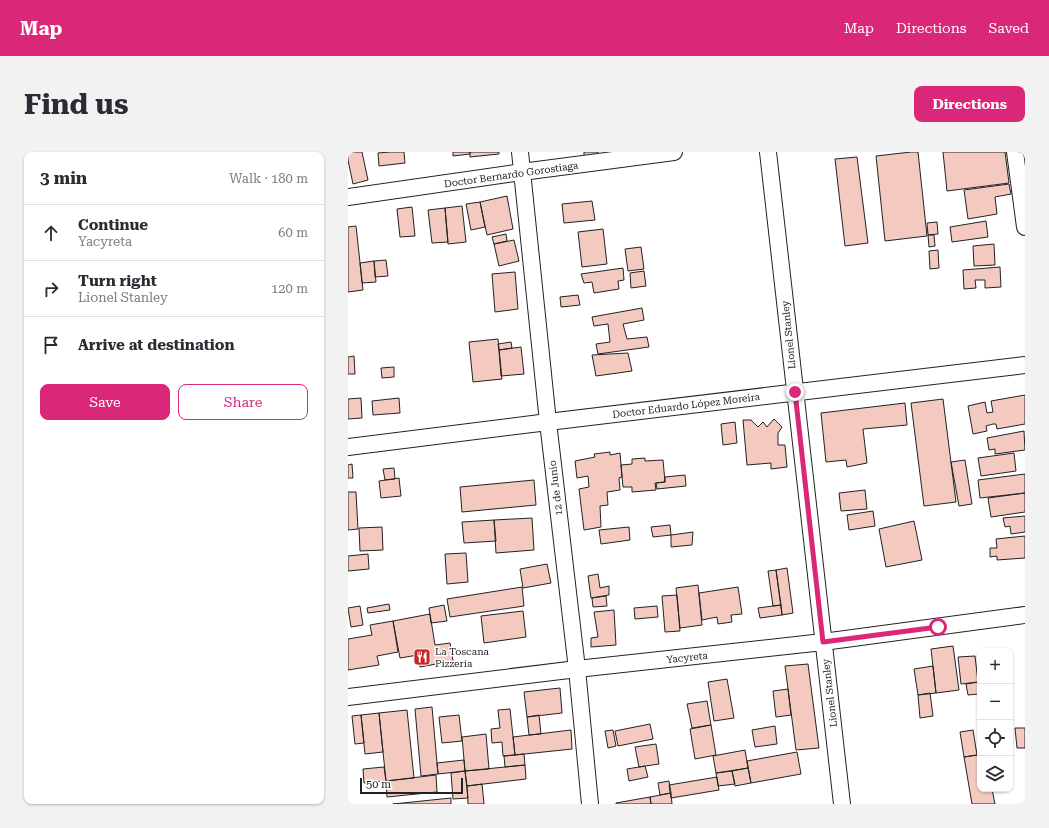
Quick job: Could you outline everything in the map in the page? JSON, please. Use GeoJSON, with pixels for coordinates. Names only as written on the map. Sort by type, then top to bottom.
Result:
{"type":"FeatureCollection","features":[{"type":"Feature","properties":{"kind":"street","name":"12 de Junio"},"geometry":{"type":"LineString","coordinates":[[520,152],[548,422],[577,669],[590,804]]}},
{"type":"Feature","properties":{"kind":"street","name":"Doctor Bernardo Gorostiaga"},"geometry":{"type":"LineString","coordinates":[[348,197],[674,152]]}},
{"type":"Feature","properties":{"kind":"street","name":"Lionel Stanley"},"geometry":{"type":"LineString","coordinates":[[768,152],[842,804]]}},
{"type":"Feature","properties":{"kind":"street"},"geometry":{"type":"LineString","coordinates":[[1015,152],[1025,227]]}},
{"type":"Feature","properties":{"kind":"street","name":"Doctor Eduardo López Moreira"},"geometry":{"type":"LineString","coordinates":[[348,447],[1025,365]]}},
{"type":"Feature","properties":{"kind":"street","name":"Yacyreta"},"geometry":{"type":"LineString","coordinates":[[348,697],[577,669],[823,642],[1025,615]]}},
{"type":"Feature","properties":{"kind":"building"},"geometry":{"type":"Polygon","coordinates":[[[348,152],[362,152],[368,180],[353,184],[348,160],[348,152]]]}},
{"type":"Feature","properties":{"kind":"building"},"geometry":{"type":"Polygon","coordinates":[[[404,152],[405,163],[379,166],[378,153],[404,152]]]}},
{"type":"Feature","properties":{"kind":"building"},"geometry":{"type":"Polygon","coordinates":[[[453,152],[470,152],[470,154],[453,156],[453,152]]]}},
{"type":"Feature","properties":{"kind":"building"},"geometry":{"type":"Polygon","coordinates":[[[470,152],[499,152],[499,154],[470,157],[470,152]]]}},
{"type":"Feature","properties":{"kind":"building"},"geometry":{"type":"Polygon","coordinates":[[[584,152],[598,152],[598,156],[584,157],[584,152]]]}},
{"type":"Feature","properties":{"kind":"building"},"geometry":{"type":"Polygon","coordinates":[[[918,152],[927,236],[885,241],[876,156],[918,152]]]}},
{"type":"Feature","properties":{"kind":"building"},"geometry":{"type":"Polygon","coordinates":[[[943,152],[1005,152],[1009,183],[947,191],[943,152]]]}},
{"type":"Feature","properties":{"kind":"building"},"geometry":{"type":"Polygon","coordinates":[[[857,157],[868,243],[845,246],[835,159],[857,157]]]}},
{"type":"Feature","properties":{"kind":"building"},"geometry":{"type":"Polygon","coordinates":[[[1009,184],[1011,194],[995,197],[997,214],[968,219],[964,190],[1009,184]]]}},
{"type":"Feature","properties":{"kind":"building"},"geometry":{"type":"Polygon","coordinates":[[[507,196],[513,229],[487,235],[480,202],[507,196]]]}},
{"type":"Feature","properties":{"kind":"building"},"geometry":{"type":"Polygon","coordinates":[[[592,201],[595,220],[564,223],[562,204],[592,201]]]}},
{"type":"Feature","properties":{"kind":"building"},"geometry":{"type":"Polygon","coordinates":[[[480,202],[485,227],[471,230],[466,204],[480,202]]]}},
{"type":"Feature","properties":{"kind":"building"},"geometry":{"type":"Polygon","coordinates":[[[462,206],[466,242],[448,244],[445,208],[462,206]]]}},
{"type":"Feature","properties":{"kind":"building"},"geometry":{"type":"Polygon","coordinates":[[[412,207],[415,236],[400,237],[397,209],[412,207]]]}},
{"type":"Feature","properties":{"kind":"building"},"geometry":{"type":"Polygon","coordinates":[[[445,208],[448,242],[432,243],[428,210],[445,208]]]}},
{"type":"Feature","properties":{"kind":"building"},"geometry":{"type":"Polygon","coordinates":[[[986,221],[988,237],[952,242],[950,227],[986,221]]]}},
{"type":"Feature","properties":{"kind":"building"},"geometry":{"type":"Polygon","coordinates":[[[937,222],[938,234],[928,235],[927,223],[937,222]]]}},
{"type":"Feature","properties":{"kind":"building"},"geometry":{"type":"Polygon","coordinates":[[[356,226],[363,290],[348,292],[348,227],[356,226]]]}},
{"type":"Feature","properties":{"kind":"building"},"geometry":{"type":"Polygon","coordinates":[[[603,229],[607,264],[582,267],[578,232],[603,229]]]}},
{"type":"Feature","properties":{"kind":"building"},"geometry":{"type":"Polygon","coordinates":[[[506,234],[507,241],[494,244],[492,237],[506,234]]]}},
{"type":"Feature","properties":{"kind":"building"},"geometry":{"type":"Polygon","coordinates":[[[928,235],[934,235],[935,246],[929,247],[928,235]]]}},
{"type":"Feature","properties":{"kind":"building"},"geometry":{"type":"Polygon","coordinates":[[[514,240],[519,261],[499,266],[494,244],[514,240]]]}},
{"type":"Feature","properties":{"kind":"building"},"geometry":{"type":"Polygon","coordinates":[[[994,244],[995,265],[974,266],[973,246],[994,244]]]}},
{"type":"Feature","properties":{"kind":"building"},"geometry":{"type":"Polygon","coordinates":[[[641,247],[644,269],[628,271],[625,249],[641,247]]]}},
{"type":"Feature","properties":{"kind":"building"},"geometry":{"type":"Polygon","coordinates":[[[938,250],[939,268],[930,269],[929,251],[938,250]]]}},
{"type":"Feature","properties":{"kind":"building"},"geometry":{"type":"Polygon","coordinates":[[[386,260],[388,276],[375,277],[374,261],[386,260]]]}},
{"type":"Feature","properties":{"kind":"building"},"geometry":{"type":"Polygon","coordinates":[[[374,261],[376,282],[362,283],[360,263],[374,261]]]}},
{"type":"Feature","properties":{"kind":"building"},"geometry":{"type":"Polygon","coordinates":[[[1000,267],[1001,287],[985,288],[985,280],[975,280],[976,288],[964,289],[963,270],[1000,267]]]}},
{"type":"Feature","properties":{"kind":"building"},"geometry":{"type":"Polygon","coordinates":[[[623,268],[624,280],[618,281],[619,289],[594,293],[592,282],[584,283],[581,274],[623,268]]]}},
{"type":"Feature","properties":{"kind":"building"},"geometry":{"type":"Polygon","coordinates":[[[644,271],[646,286],[631,288],[630,273],[644,271]]]}},
{"type":"Feature","properties":{"kind":"building"},"geometry":{"type":"Polygon","coordinates":[[[515,272],[518,309],[495,312],[492,274],[515,272]]]}},
{"type":"Feature","properties":{"kind":"building"},"geometry":{"type":"Polygon","coordinates":[[[578,295],[580,305],[561,307],[560,297],[578,295]]]}},
{"type":"Feature","properties":{"kind":"building"},"geometry":{"type":"Polygon","coordinates":[[[642,308],[644,320],[623,324],[627,339],[647,337],[649,347],[598,354],[596,344],[610,342],[608,324],[594,326],[592,317],[642,308]]]}},
{"type":"Feature","properties":{"kind":"building"},"geometry":{"type":"Polygon","coordinates":[[[498,339],[502,379],[473,382],[469,342],[498,339]]]}},
{"type":"Feature","properties":{"kind":"building"},"geometry":{"type":"Polygon","coordinates":[[[511,342],[512,348],[499,350],[498,344],[511,342]]]}},
{"type":"Feature","properties":{"kind":"building"},"geometry":{"type":"Polygon","coordinates":[[[521,347],[524,374],[501,376],[499,350],[521,347]]]}},
{"type":"Feature","properties":{"kind":"building"},"geometry":{"type":"Polygon","coordinates":[[[628,353],[632,371],[596,376],[592,355],[628,353]]]}},
{"type":"Feature","properties":{"kind":"building"},"geometry":{"type":"Polygon","coordinates":[[[354,356],[355,374],[348,374],[348,357],[354,356]]]}},
{"type":"Feature","properties":{"kind":"building"},"geometry":{"type":"Polygon","coordinates":[[[394,367],[394,377],[382,378],[381,368],[394,367]]]}},
{"type":"Feature","properties":{"kind":"building"},"geometry":{"type":"Polygon","coordinates":[[[1025,395],[1025,424],[997,429],[996,424],[993,424],[986,426],[987,431],[973,434],[968,406],[985,402],[987,413],[993,412],[991,401],[1025,395]]]}},
{"type":"Feature","properties":{"kind":"building"},"geometry":{"type":"Polygon","coordinates":[[[361,398],[362,418],[348,419],[348,399],[361,398]]]}},
{"type":"Feature","properties":{"kind":"building"},"geometry":{"type":"Polygon","coordinates":[[[399,398],[400,413],[373,415],[372,401],[399,398]]]}},
{"type":"Feature","properties":{"kind":"building"},"geometry":{"type":"Polygon","coordinates":[[[943,399],[956,502],[924,506],[911,403],[943,399]]]}},
{"type":"Feature","properties":{"kind":"building"},"geometry":{"type":"Polygon","coordinates":[[[905,403],[907,425],[863,429],[867,463],[847,467],[846,460],[826,462],[821,413],[905,403]]]}},
{"type":"Feature","properties":{"kind":"building"},"geometry":{"type":"Polygon","coordinates":[[[774,419],[782,427],[778,433],[778,445],[785,445],[787,467],[771,469],[771,463],[747,465],[743,420],[751,420],[758,427],[763,422],[767,427],[774,419]]]}},
{"type":"Feature","properties":{"kind":"building"},"geometry":{"type":"Polygon","coordinates":[[[735,422],[737,443],[723,445],[721,424],[735,422]]]}},
{"type":"Feature","properties":{"kind":"building"},"geometry":{"type":"Polygon","coordinates":[[[1024,431],[1025,450],[995,454],[995,449],[989,450],[987,438],[1024,431]]]}},
{"type":"Feature","properties":{"kind":"building"},"geometry":{"type":"Polygon","coordinates":[[[610,452],[610,455],[620,453],[622,477],[619,478],[620,490],[607,492],[608,505],[600,506],[601,527],[584,530],[579,489],[589,487],[588,476],[577,478],[575,461],[595,457],[594,454],[610,452]]]}},
{"type":"Feature","properties":{"kind":"building"},"geometry":{"type":"Polygon","coordinates":[[[1014,453],[1016,471],[981,476],[978,458],[1014,453]]]}},
{"type":"Feature","properties":{"kind":"building"},"geometry":{"type":"Polygon","coordinates":[[[645,458],[645,461],[663,460],[665,482],[655,483],[656,490],[632,492],[632,487],[623,487],[621,465],[632,464],[632,459],[645,458]]]}},
{"type":"Feature","properties":{"kind":"building"},"geometry":{"type":"Polygon","coordinates":[[[965,460],[972,504],[959,506],[951,462],[965,460]]]}},
{"type":"Feature","properties":{"kind":"building"},"geometry":{"type":"Polygon","coordinates":[[[352,464],[353,478],[348,478],[348,465],[352,464]]]}},
{"type":"Feature","properties":{"kind":"building"},"geometry":{"type":"Polygon","coordinates":[[[394,468],[395,479],[385,480],[383,469],[394,468]]]}},
{"type":"Feature","properties":{"kind":"building"},"geometry":{"type":"Polygon","coordinates":[[[1025,474],[1025,493],[980,498],[978,480],[1025,474]]]}},
{"type":"Feature","properties":{"kind":"building"},"geometry":{"type":"Polygon","coordinates":[[[685,475],[686,486],[657,489],[656,483],[665,482],[665,477],[685,475]]]}},
{"type":"Feature","properties":{"kind":"building"},"geometry":{"type":"Polygon","coordinates":[[[399,478],[401,496],[381,498],[379,481],[399,478]]]}},
{"type":"Feature","properties":{"kind":"building"},"geometry":{"type":"Polygon","coordinates":[[[534,480],[536,505],[462,512],[460,487],[534,480]]]}},
{"type":"Feature","properties":{"kind":"building"},"geometry":{"type":"Polygon","coordinates":[[[865,490],[867,509],[841,511],[839,493],[865,490]]]}},
{"type":"Feature","properties":{"kind":"building"},"geometry":{"type":"Polygon","coordinates":[[[348,492],[356,492],[358,529],[348,530],[348,492]]]}},
{"type":"Feature","properties":{"kind":"building"},"geometry":{"type":"Polygon","coordinates":[[[1025,493],[1025,512],[991,517],[988,498],[1025,493]]]}},
{"type":"Feature","properties":{"kind":"building"},"geometry":{"type":"Polygon","coordinates":[[[873,511],[875,526],[849,530],[847,515],[873,511]]]}},
{"type":"Feature","properties":{"kind":"building"},"geometry":{"type":"Polygon","coordinates":[[[1025,516],[1025,532],[1011,534],[1010,526],[1005,527],[1003,518],[1025,516]]]}},
{"type":"Feature","properties":{"kind":"building"},"geometry":{"type":"Polygon","coordinates":[[[532,518],[534,550],[496,553],[494,520],[532,518]]]}},
{"type":"Feature","properties":{"kind":"building"},"geometry":{"type":"Polygon","coordinates":[[[494,520],[496,541],[464,543],[462,522],[494,520]]]}},
{"type":"Feature","properties":{"kind":"building"},"geometry":{"type":"Polygon","coordinates":[[[914,521],[922,560],[886,567],[879,529],[914,521]]]}},
{"type":"Feature","properties":{"kind":"building"},"geometry":{"type":"Polygon","coordinates":[[[670,525],[671,535],[653,537],[651,527],[670,525]]]}},
{"type":"Feature","properties":{"kind":"building"},"geometry":{"type":"Polygon","coordinates":[[[382,527],[383,550],[360,551],[359,528],[382,527]]]}},
{"type":"Feature","properties":{"kind":"building"},"geometry":{"type":"Polygon","coordinates":[[[629,527],[630,540],[601,544],[599,530],[629,527]]]}},
{"type":"Feature","properties":{"kind":"building"},"geometry":{"type":"Polygon","coordinates":[[[693,532],[692,545],[671,547],[671,535],[693,532]]]}},
{"type":"Feature","properties":{"kind":"building"},"geometry":{"type":"Polygon","coordinates":[[[1025,536],[1025,558],[997,560],[997,556],[990,557],[990,548],[997,548],[996,539],[1025,536]]]}},
{"type":"Feature","properties":{"kind":"building"},"geometry":{"type":"Polygon","coordinates":[[[466,553],[468,582],[447,584],[445,554],[466,553]]]}},
{"type":"Feature","properties":{"kind":"building"},"geometry":{"type":"Polygon","coordinates":[[[368,554],[369,569],[348,571],[348,556],[368,554]]]}},
{"type":"Feature","properties":{"kind":"building"},"geometry":{"type":"Polygon","coordinates":[[[547,564],[551,583],[523,588],[520,569],[547,564]]]}},
{"type":"Feature","properties":{"kind":"building"},"geometry":{"type":"Polygon","coordinates":[[[787,568],[793,613],[782,615],[776,570],[787,568]]]}},
{"type":"Feature","properties":{"kind":"building"},"geometry":{"type":"Polygon","coordinates":[[[776,570],[781,605],[773,606],[768,571],[776,570]]]}},
{"type":"Feature","properties":{"kind":"building"},"geometry":{"type":"Polygon","coordinates":[[[598,574],[600,588],[609,586],[609,595],[591,598],[588,576],[598,574]]]}},
{"type":"Feature","properties":{"kind":"building"},"geometry":{"type":"Polygon","coordinates":[[[698,585],[702,625],[680,628],[676,588],[698,585]]]}},
{"type":"Feature","properties":{"kind":"building"},"geometry":{"type":"Polygon","coordinates":[[[522,587],[524,606],[450,617],[447,599],[522,587]]]}},
{"type":"Feature","properties":{"kind":"building"},"geometry":{"type":"Polygon","coordinates":[[[738,587],[742,614],[731,615],[732,622],[718,624],[717,617],[702,620],[699,593],[738,587]]]}},
{"type":"Feature","properties":{"kind":"building"},"geometry":{"type":"Polygon","coordinates":[[[677,595],[680,631],[665,632],[662,596],[677,595]]]}},
{"type":"Feature","properties":{"kind":"building"},"geometry":{"type":"Polygon","coordinates":[[[606,596],[607,606],[593,607],[592,598],[606,596]]]}},
{"type":"Feature","properties":{"kind":"building"},"geometry":{"type":"Polygon","coordinates":[[[389,604],[390,610],[368,613],[367,608],[389,604]]]}},
{"type":"Feature","properties":{"kind":"building"},"geometry":{"type":"Polygon","coordinates":[[[444,605],[447,621],[431,623],[429,608],[444,605]]]}},
{"type":"Feature","properties":{"kind":"building"},"geometry":{"type":"Polygon","coordinates":[[[781,605],[782,615],[760,618],[758,608],[781,605]]]}},
{"type":"Feature","properties":{"kind":"building"},"geometry":{"type":"Polygon","coordinates":[[[360,606],[363,625],[351,627],[348,608],[360,606]]]}},
{"type":"Feature","properties":{"kind":"building"},"geometry":{"type":"Polygon","coordinates":[[[657,606],[658,617],[635,619],[634,608],[657,606]]]}},
{"type":"Feature","properties":{"kind":"building"},"geometry":{"type":"Polygon","coordinates":[[[614,610],[616,645],[591,647],[591,638],[598,637],[594,612],[614,610]]]}},
{"type":"Feature","properties":{"kind":"building"},"geometry":{"type":"Polygon","coordinates":[[[523,611],[526,637],[484,643],[481,616],[523,611]]]}},
{"type":"Feature","properties":{"kind":"building"},"geometry":{"type":"Polygon","coordinates":[[[430,614],[435,645],[450,643],[453,661],[420,667],[418,655],[400,658],[393,621],[430,614]]]}},
{"type":"Feature","properties":{"kind":"building"},"geometry":{"type":"Polygon","coordinates":[[[393,621],[398,652],[377,656],[379,665],[348,670],[348,639],[372,635],[370,625],[393,621]]]}},
{"type":"Feature","properties":{"kind":"building"},"geometry":{"type":"Polygon","coordinates":[[[953,646],[959,690],[936,693],[931,649],[953,646]]]}},
{"type":"Feature","properties":{"kind":"building"},"geometry":{"type":"Polygon","coordinates":[[[975,656],[977,682],[961,684],[958,657],[975,656]]]}},
{"type":"Feature","properties":{"kind":"building"},"geometry":{"type":"Polygon","coordinates":[[[808,664],[819,748],[796,750],[785,666],[808,664]]]}},
{"type":"Feature","properties":{"kind":"building"},"geometry":{"type":"Polygon","coordinates":[[[933,666],[936,693],[918,695],[914,669],[933,666]]]}},
{"type":"Feature","properties":{"kind":"building"},"geometry":{"type":"Polygon","coordinates":[[[727,679],[734,718],[714,721],[708,682],[727,679]]]}},
{"type":"Feature","properties":{"kind":"building"},"geometry":{"type":"Polygon","coordinates":[[[977,682],[977,694],[968,695],[966,684],[977,682]]]}},
{"type":"Feature","properties":{"kind":"building"},"geometry":{"type":"Polygon","coordinates":[[[560,688],[562,713],[527,717],[524,692],[560,688]]]}},
{"type":"Feature","properties":{"kind":"building"},"geometry":{"type":"Polygon","coordinates":[[[788,689],[791,715],[776,717],[773,691],[788,689]]]}},
{"type":"Feature","properties":{"kind":"building"},"geometry":{"type":"Polygon","coordinates":[[[930,693],[933,716],[920,718],[918,695],[930,693]]]}},
{"type":"Feature","properties":{"kind":"building"},"geometry":{"type":"Polygon","coordinates":[[[707,701],[711,725],[692,728],[687,704],[707,701]]]}},
{"type":"Feature","properties":{"kind":"building"},"geometry":{"type":"Polygon","coordinates":[[[432,707],[438,774],[421,776],[415,709],[432,707]]]}},
{"type":"Feature","properties":{"kind":"building"},"geometry":{"type":"Polygon","coordinates":[[[510,709],[515,755],[503,756],[502,742],[492,743],[491,729],[500,728],[498,710],[510,709]]]}},
{"type":"Feature","properties":{"kind":"building"},"geometry":{"type":"Polygon","coordinates":[[[407,710],[414,778],[386,781],[379,713],[407,710]]]}},
{"type":"Feature","properties":{"kind":"building"},"geometry":{"type":"Polygon","coordinates":[[[379,713],[383,752],[365,754],[361,715],[379,713]]]}},
{"type":"Feature","properties":{"kind":"building"},"geometry":{"type":"Polygon","coordinates":[[[361,715],[364,743],[355,744],[352,716],[361,715]]]}},
{"type":"Feature","properties":{"kind":"building"},"geometry":{"type":"Polygon","coordinates":[[[459,715],[462,741],[442,743],[439,717],[459,715]]]}},
{"type":"Feature","properties":{"kind":"building"},"geometry":{"type":"Polygon","coordinates":[[[539,715],[541,734],[529,735],[527,717],[539,715]]]}},
{"type":"Feature","properties":{"kind":"building"},"geometry":{"type":"Polygon","coordinates":[[[650,724],[653,739],[618,746],[615,731],[650,724]]]}},
{"type":"Feature","properties":{"kind":"building"},"geometry":{"type":"Polygon","coordinates":[[[711,725],[716,755],[695,759],[690,729],[711,725]]]}},
{"type":"Feature","properties":{"kind":"building"},"geometry":{"type":"Polygon","coordinates":[[[775,726],[777,744],[755,747],[752,730],[775,726]]]}},
{"type":"Feature","properties":{"kind":"building"},"geometry":{"type":"Polygon","coordinates":[[[1015,728],[1025,728],[1025,748],[1017,748],[1015,728]]]}},
{"type":"Feature","properties":{"kind":"building"},"geometry":{"type":"Polygon","coordinates":[[[571,730],[572,749],[515,755],[513,737],[571,730]]]}},
{"type":"Feature","properties":{"kind":"building"},"geometry":{"type":"Polygon","coordinates":[[[613,730],[616,746],[608,748],[605,731],[613,730]]]}},
{"type":"Feature","properties":{"kind":"building"},"geometry":{"type":"Polygon","coordinates":[[[973,730],[977,755],[964,757],[960,732],[973,730]]]}},
{"type":"Feature","properties":{"kind":"building"},"geometry":{"type":"Polygon","coordinates":[[[486,734],[489,769],[465,771],[462,737],[486,734]]]}},
{"type":"Feature","properties":{"kind":"building"},"geometry":{"type":"Polygon","coordinates":[[[656,744],[659,764],[639,767],[635,747],[656,744]]]}},
{"type":"Feature","properties":{"kind":"building"},"geometry":{"type":"Polygon","coordinates":[[[745,750],[748,768],[716,773],[713,756],[745,750]]]}},
{"type":"Feature","properties":{"kind":"building"},"geometry":{"type":"Polygon","coordinates":[[[797,752],[801,774],[751,783],[747,761],[797,752]]]}},
{"type":"Feature","properties":{"kind":"building"},"geometry":{"type":"Polygon","coordinates":[[[524,754],[525,765],[505,767],[504,756],[524,754]]]}},
{"type":"Feature","properties":{"kind":"building"},"geometry":{"type":"Polygon","coordinates":[[[977,755],[977,792],[993,792],[995,804],[972,804],[964,757],[977,755]]]}},
{"type":"Feature","properties":{"kind":"building"},"geometry":{"type":"Polygon","coordinates":[[[464,760],[465,771],[438,774],[437,763],[464,760]]]}},
{"type":"Feature","properties":{"kind":"building"},"geometry":{"type":"Polygon","coordinates":[[[525,765],[526,779],[467,786],[465,771],[525,765]]]}},
{"type":"Feature","properties":{"kind":"building"},"geometry":{"type":"Polygon","coordinates":[[[645,766],[648,777],[629,781],[627,769],[645,766]]]}},
{"type":"Feature","properties":{"kind":"building"},"geometry":{"type":"Polygon","coordinates":[[[384,767],[386,781],[364,783],[363,769],[384,767]]]}},
{"type":"Feature","properties":{"kind":"building"},"geometry":{"type":"Polygon","coordinates":[[[748,768],[751,783],[735,786],[732,771],[748,768]]]}},
{"type":"Feature","properties":{"kind":"building"},"geometry":{"type":"Polygon","coordinates":[[[465,771],[468,798],[453,799],[451,773],[465,771]]]}},
{"type":"Feature","properties":{"kind":"building"},"geometry":{"type":"Polygon","coordinates":[[[732,771],[735,784],[718,786],[716,773],[732,771]]]}},
{"type":"Feature","properties":{"kind":"building"},"geometry":{"type":"Polygon","coordinates":[[[436,775],[437,792],[387,797],[386,781],[436,775]]]}},
{"type":"Feature","properties":{"kind":"building"},"geometry":{"type":"Polygon","coordinates":[[[717,777],[719,790],[671,798],[669,785],[717,777]]]}},
{"type":"Feature","properties":{"kind":"building"},"geometry":{"type":"Polygon","coordinates":[[[669,781],[671,793],[660,795],[658,783],[669,781]]]}},
{"type":"Feature","properties":{"kind":"building"},"geometry":{"type":"Polygon","coordinates":[[[482,784],[484,804],[468,804],[467,786],[482,784]]]}},
{"type":"Feature","properties":{"kind":"building"},"geometry":{"type":"Polygon","coordinates":[[[671,793],[672,804],[651,804],[650,797],[671,793]]]}},
{"type":"Feature","properties":{"kind":"building"},"geometry":{"type":"Polygon","coordinates":[[[650,797],[651,804],[616,804],[616,803],[650,797]]]}},
{"type":"Feature","properties":{"kind":"building"},"geometry":{"type":"Polygon","coordinates":[[[451,798],[451,804],[393,804],[451,798]]]}},
{"type":"Feature","properties":{"kind":"place","name":"La Toscana Pizzeria"},"geometry":{"type":"Point","coordinates":[422,657]}},
{"type":"Feature","properties":{"kind":"route"},"geometry":{"type":"LineString","coordinates":[[795,392],[823,642],[938,627]]}}]}
